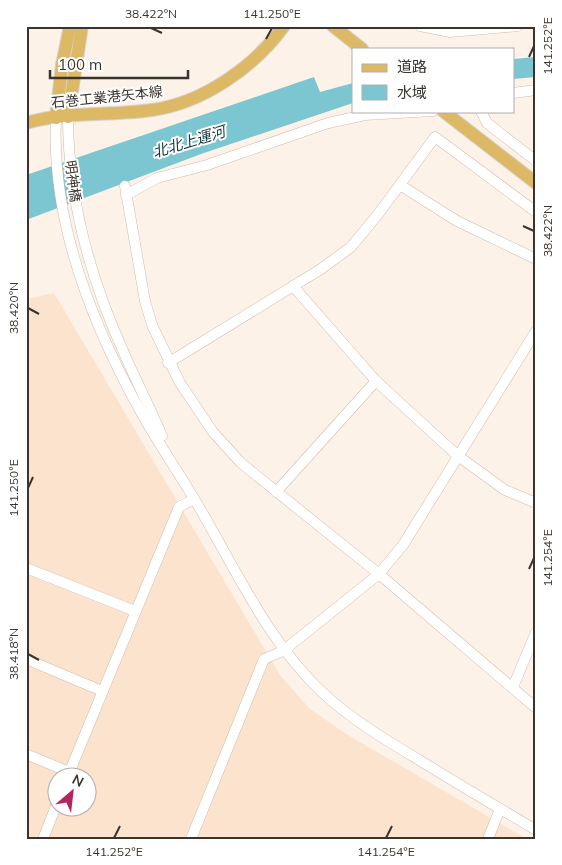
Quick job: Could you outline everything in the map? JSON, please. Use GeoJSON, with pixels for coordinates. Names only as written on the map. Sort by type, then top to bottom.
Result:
{"type":"FeatureCollection","features":[{"type":"Feature","properties":{"kind":"main road"},"geometry":{"type":"LineString","coordinates":[[62,117],[62,65],[70,26]]}},
{"type":"Feature","properties":{"kind":"main road"},"geometry":{"type":"LineString","coordinates":[[62,117],[82,26]]}},
{"type":"Feature","properties":{"kind":"main road","name":"石巻工業港矢本線"},"geometry":{"type":"LineString","coordinates":[[26,122],[62,117],[152,110],[177,104],[201,94],[240,70],[270,44],[284,26]]}},
{"type":"Feature","properties":{"kind":"main road"},"geometry":{"type":"LineString","coordinates":[[333,26],[360,47]]}},
{"type":"Feature","properties":{"kind":"main road"},"geometry":{"type":"LineString","coordinates":[[444,112],[536,183]]}},
{"type":"Feature","properties":{"kind":"street"},"geometry":{"type":"LineString","coordinates":[[420,26],[450,32],[518,26]]}},
{"type":"Feature","properties":{"kind":"street"},"geometry":{"type":"LineString","coordinates":[[514,93],[536,90]]}},
{"type":"Feature","properties":{"kind":"street"},"geometry":{"type":"LineString","coordinates":[[416,112],[365,115],[328,123],[207,165],[157,178],[126,190],[145,301],[152,325],[168,363],[213,432],[241,463],[380,574],[536,708]]}},
{"type":"Feature","properties":{"kind":"street"},"geometry":{"type":"LineString","coordinates":[[481,112],[487,123],[536,161]]}},
{"type":"Feature","properties":{"kind":"street","name":"明神橋"},"geometry":{"type":"LineString","coordinates":[[62,117],[85,251],[104,305],[124,353],[151,408],[170,458]]}},
{"type":"Feature","properties":{"kind":"street","name":"明神橋"},"geometry":{"type":"LineString","coordinates":[[62,117],[56,156],[63,213],[75,261],[98,322],[142,414],[170,458]]}},
{"type":"Feature","properties":{"kind":"street"},"geometry":{"type":"LineString","coordinates":[[168,363],[321,269],[351,247],[435,137],[536,212]]}},
{"type":"Feature","properties":{"kind":"street"},"geometry":{"type":"LineString","coordinates":[[400,185],[458,221],[536,259]]}},
{"type":"Feature","properties":{"kind":"street"},"geometry":{"type":"LineString","coordinates":[[293,286],[376,381],[458,456],[505,490],[536,503]]}},
{"type":"Feature","properties":{"kind":"street"},"geometry":{"type":"LineString","coordinates":[[191,839],[264,659],[283,651],[380,574],[403,545],[536,330]]}},
{"type":"Feature","properties":{"kind":"street"},"geometry":{"type":"LineString","coordinates":[[276,492],[376,381]]}},
{"type":"Feature","properties":{"kind":"street"},"geometry":{"type":"LineString","coordinates":[[170,458],[283,651],[322,693],[346,713],[536,830]]}},
{"type":"Feature","properties":{"kind":"street"},"geometry":{"type":"LineString","coordinates":[[71,768],[179,507],[194,499]]}},
{"type":"Feature","properties":{"kind":"street"},"geometry":{"type":"LineString","coordinates":[[26,568],[135,611]]}},
{"type":"Feature","properties":{"kind":"street"},"geometry":{"type":"LineString","coordinates":[[513,687],[536,632]]}},
{"type":"Feature","properties":{"kind":"street"},"geometry":{"type":"LineString","coordinates":[[26,659],[102,691]]}},
{"type":"Feature","properties":{"kind":"street"},"geometry":{"type":"LineString","coordinates":[[26,754],[54,768]]}},
{"type":"Feature","properties":{"kind":"street"},"geometry":{"type":"LineString","coordinates":[[488,839],[500,809]]}},
{"type":"Feature","properties":{"kind":"street"},"geometry":{"type":"LineString","coordinates":[[43,839],[51,818]]}},
{"type":"Feature","properties":{"kind":"shaded area"},"geometry":{"type":"Polygon","coordinates":[[[54,293],[280,675],[309,708],[346,734],[527,839],[26,839],[26,299],[54,293]]]}},
{"type":"Feature","properties":{"kind":"water"},"geometry":{"type":"Polygon","coordinates":[[[536,57],[536,77],[514,79],[514,59],[536,57]]]}},
{"type":"Feature","properties":{"kind":"water","name":"北北上運河"},"geometry":{"type":"Polygon","coordinates":[[[314,77],[320,92],[352,83],[352,103],[201,154],[26,220],[26,175],[314,77]]]}}]}
